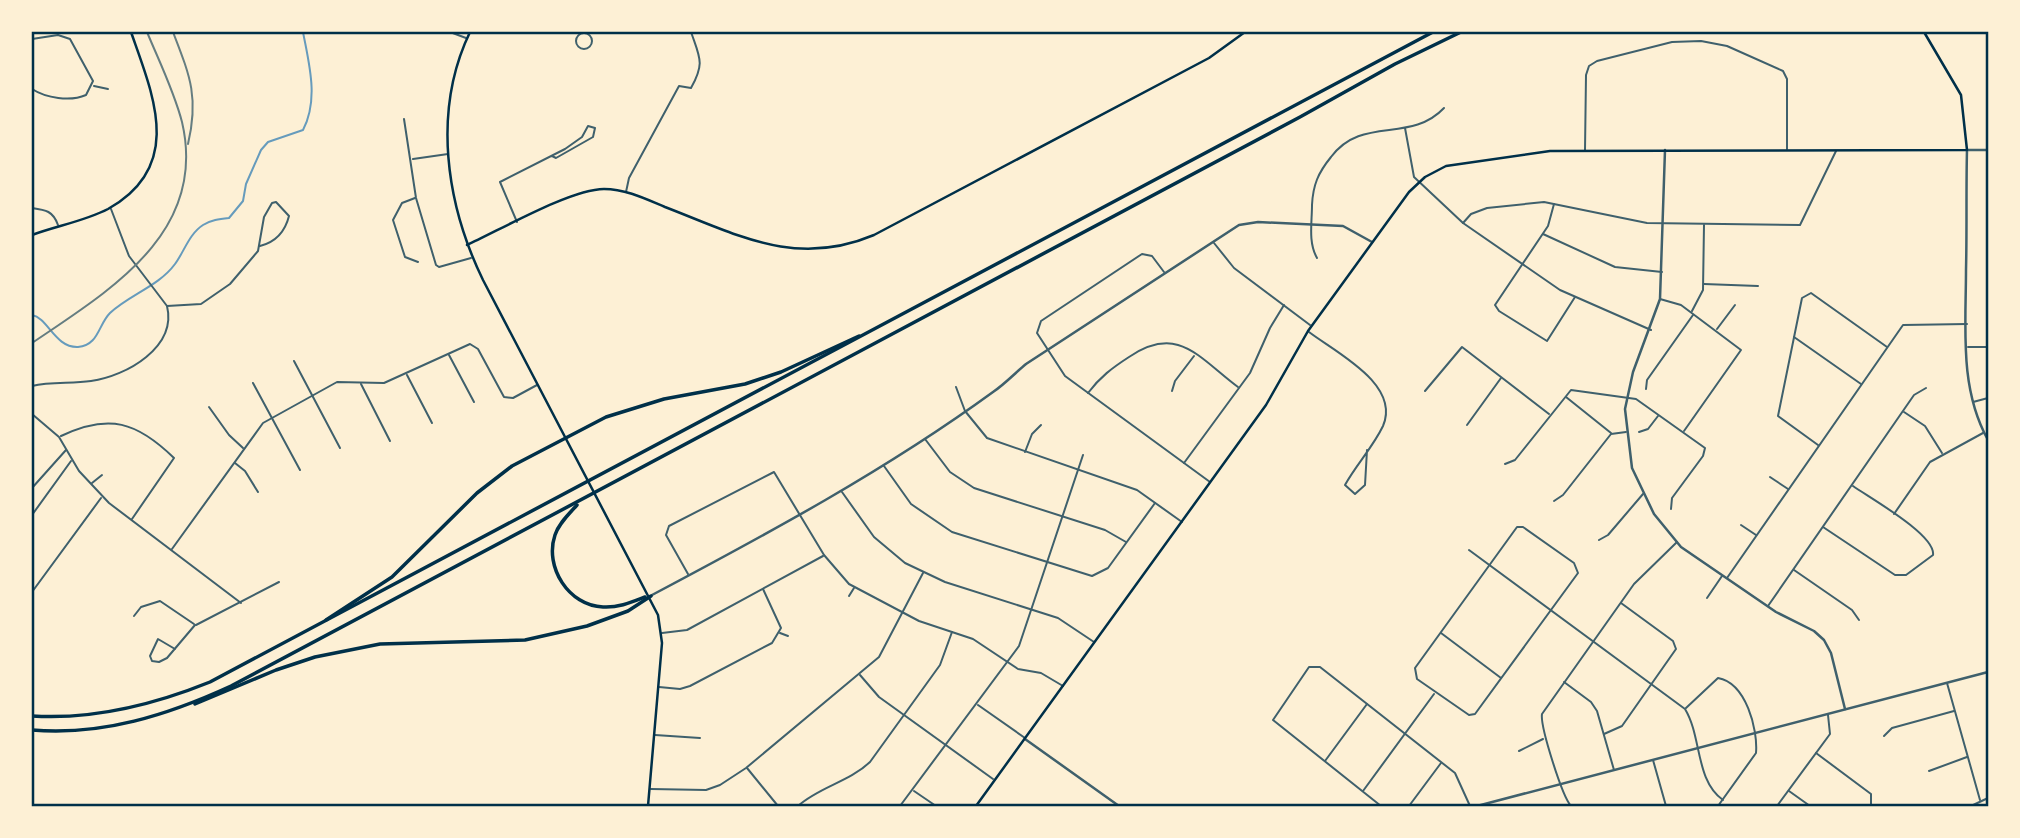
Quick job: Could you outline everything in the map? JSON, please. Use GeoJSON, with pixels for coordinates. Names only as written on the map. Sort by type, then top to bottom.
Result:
{"type":"FeatureCollection","features":[{"type":"Feature","properties":{"kind":"highway"},"geometry":{"type":"LineString","coordinates":[[32,716],[81,716],[127,709],[172,697],[305,634],[1433,32]]}},
{"type":"Feature","properties":{"kind":"highway"},"geometry":{"type":"LineString","coordinates":[[179,708],[254,674],[1395,64],[1461,32]]}},
{"type":"Feature","properties":{"kind":"highway"},"geometry":{"type":"LineString","coordinates":[[305,634],[392,578],[477,493],[512,466],[606,417],[640,406],[745,384],[782,372],[896,319]]}},
{"type":"Feature","properties":{"kind":"highway"},"geometry":{"type":"LineString","coordinates":[[581,500],[555,534],[552,549],[560,579],[570,593],[585,603],[602,607],[621,606],[650,596]]}},
{"type":"Feature","properties":{"kind":"highway"},"geometry":{"type":"LineString","coordinates":[[32,730],[92,730],[143,720],[205,702],[275,670],[315,657],[380,644],[525,640],[587,626],[628,611],[650,596]]}},
{"type":"Feature","properties":{"kind":"main road"},"geometry":{"type":"LineString","coordinates":[[32,235],[110,208],[142,177],[156,144],[156,103],[131,32]]}},
{"type":"Feature","properties":{"kind":"main road"},"geometry":{"type":"LineString","coordinates":[[470,32],[452,90],[448,154],[455,207],[472,257],[650,596],[661,633],[648,807]]}},
{"type":"Feature","properties":{"kind":"main road"},"geometry":{"type":"LineString","coordinates":[[467,245],[592,190],[626,192],[766,245],[814,251],[844,246],[874,236],[1209,58],[1245,32]]}},
{"type":"Feature","properties":{"kind":"main road"},"geometry":{"type":"LineString","coordinates":[[976,807],[1211,483],[1277,388],[1308,331],[1418,183],[1432,172],[1454,164],[1550,151],[1967,150],[1961,95],[1923,32]]}},
{"type":"Feature","properties":{"kind":"street"},"geometry":{"type":"LineString","coordinates":[[450,32],[467,38]]}},
{"type":"Feature","properties":{"kind":"street"},"geometry":{"type":"LineString","coordinates":[[626,192],[629,178],[679,86],[691,88],[700,71],[699,57],[691,32]]}},
{"type":"Feature","properties":{"kind":"street"},"geometry":{"type":"LineString","coordinates":[[579,33],[592,40],[589,48],[581,49],[577,46],[579,33]]}},
{"type":"Feature","properties":{"kind":"street"},"geometry":{"type":"LineString","coordinates":[[32,39],[58,35],[69,39],[91,75],[93,85],[86,95],[74,99],[32,89]]}},
{"type":"Feature","properties":{"kind":"street"},"geometry":{"type":"LineString","coordinates":[[1585,150],[1586,75],[1589,65],[1686,40],[1727,47],[1783,71],[1787,79],[1787,150]]}},
{"type":"Feature","properties":{"kind":"street"},"geometry":{"type":"LineString","coordinates":[[93,85],[108,89]]}},
{"type":"Feature","properties":{"kind":"street"},"geometry":{"type":"LineString","coordinates":[[1317,258],[1311,245],[1316,178],[1340,144],[1356,134],[1405,128],[1429,121],[1444,108]]}},
{"type":"Feature","properties":{"kind":"street"},"geometry":{"type":"LineString","coordinates":[[404,118],[416,198],[436,265],[439,267],[472,257]]}},
{"type":"Feature","properties":{"kind":"street"},"geometry":{"type":"LineString","coordinates":[[517,222],[500,182],[552,156],[582,137],[586,127],[595,128],[593,137],[556,158],[552,156]]}},
{"type":"Feature","properties":{"kind":"street"},"geometry":{"type":"LineString","coordinates":[[1405,128],[1410,166],[1418,183],[1463,223],[1521,264],[1575,297],[1651,330]]}},
{"type":"Feature","properties":{"kind":"street"},"geometry":{"type":"LineString","coordinates":[[1665,150],[1660,299],[1651,330],[1637,360],[1627,397],[1626,432],[1632,468],[1643,494],[1677,542],[1767,607],[1814,631],[1824,640],[1845,709]]}},
{"type":"Feature","properties":{"kind":"street"},"geometry":{"type":"LineString","coordinates":[[1463,223],[1471,214],[1487,208],[1533,202],[1554,203],[1637,222],[1801,225],[1837,150]]}},
{"type":"Feature","properties":{"kind":"street"},"geometry":{"type":"LineString","coordinates":[[1989,150],[1967,150],[1966,347],[1973,402],[1989,440]]}},
{"type":"Feature","properties":{"kind":"street"},"geometry":{"type":"LineString","coordinates":[[412,159],[448,154]]}},
{"type":"Feature","properties":{"kind":"street"},"geometry":{"type":"LineString","coordinates":[[416,198],[402,204],[393,220],[405,257],[418,262]]}},
{"type":"Feature","properties":{"kind":"street"},"geometry":{"type":"LineString","coordinates":[[167,306],[201,304],[217,295],[260,246],[264,217],[272,203],[276,202],[289,216],[286,227],[272,243],[260,246]]}},
{"type":"Feature","properties":{"kind":"street"},"geometry":{"type":"LineString","coordinates":[[1554,203],[1550,221],[1495,305],[1540,339],[1550,340],[1575,297]]}},
{"type":"Feature","properties":{"kind":"street"},"geometry":{"type":"LineString","coordinates":[[32,208],[48,210],[54,215],[58,225]]}},
{"type":"Feature","properties":{"kind":"street"},"geometry":{"type":"LineString","coordinates":[[32,386],[92,381],[128,368],[162,343],[169,325],[167,306],[129,256],[110,208]]}},
{"type":"Feature","properties":{"kind":"street"},"geometry":{"type":"LineString","coordinates":[[650,596],[800,516],[883,465],[965,411],[1047,351],[1239,225],[1251,222],[1343,226],[1372,242]]}},
{"type":"Feature","properties":{"kind":"street"},"geometry":{"type":"LineString","coordinates":[[1646,389],[1647,380],[1693,313],[1703,284],[1704,224]]}},
{"type":"Feature","properties":{"kind":"street"},"geometry":{"type":"LineString","coordinates":[[1542,233],[1615,267],[1636,272],[1662,272]]}},
{"type":"Feature","properties":{"kind":"street"},"geometry":{"type":"LineString","coordinates":[[1214,242],[1228,263],[1312,326]]}},
{"type":"Feature","properties":{"kind":"street"},"geometry":{"type":"LineString","coordinates":[[1164,274],[1149,255],[1142,254],[1038,324],[1037,333],[1065,376],[1211,483]]}},
{"type":"Feature","properties":{"kind":"street"},"geometry":{"type":"LineString","coordinates":[[1703,284],[1758,286]]}},
{"type":"Feature","properties":{"kind":"street"},"geometry":{"type":"LineString","coordinates":[[1819,446],[1778,416],[1798,307],[1811,293],[1888,347]]}},
{"type":"Feature","properties":{"kind":"street"},"geometry":{"type":"LineString","coordinates":[[1660,299],[1675,303],[1693,313],[1741,350],[1683,432]]}},
{"type":"Feature","properties":{"kind":"street"},"geometry":{"type":"LineString","coordinates":[[1184,463],[1254,366],[1270,328],[1284,305]]}},
{"type":"Feature","properties":{"kind":"street"},"geometry":{"type":"LineString","coordinates":[[1716,330],[1735,305]]}},
{"type":"Feature","properties":{"kind":"street"},"geometry":{"type":"LineString","coordinates":[[1727,578],[1903,325],[1967,324]]}},
{"type":"Feature","properties":{"kind":"street"},"geometry":{"type":"LineString","coordinates":[[1308,331],[1367,377],[1380,390],[1385,406],[1384,422],[1345,485],[1355,495],[1365,485],[1367,450]]}},
{"type":"Feature","properties":{"kind":"street"},"geometry":{"type":"LineString","coordinates":[[1793,336],[1861,385]]}},
{"type":"Feature","properties":{"kind":"street"},"geometry":{"type":"LineString","coordinates":[[1088,394],[1104,373],[1150,343],[1176,343],[1239,387]]}},
{"type":"Feature","properties":{"kind":"street"},"geometry":{"type":"LineString","coordinates":[[172,549],[263,423],[337,383],[384,383],[474,345],[504,397],[513,398],[538,385]]}},
{"type":"Feature","properties":{"kind":"street"},"geometry":{"type":"LineString","coordinates":[[1425,391],[1462,346],[1549,415]]}},
{"type":"Feature","properties":{"kind":"street"},"geometry":{"type":"LineString","coordinates":[[1966,347],[1989,347]]}},
{"type":"Feature","properties":{"kind":"street"},"geometry":{"type":"LineString","coordinates":[[449,355],[474,402]]}},
{"type":"Feature","properties":{"kind":"street"},"geometry":{"type":"LineString","coordinates":[[1172,391],[1175,381],[1194,355]]}},
{"type":"Feature","properties":{"kind":"street"},"geometry":{"type":"LineString","coordinates":[[294,362],[340,448]]}},
{"type":"Feature","properties":{"kind":"street"},"geometry":{"type":"LineString","coordinates":[[406,374],[432,423]]}},
{"type":"Feature","properties":{"kind":"street"},"geometry":{"type":"LineString","coordinates":[[1467,425],[1502,377]]}},
{"type":"Feature","properties":{"kind":"street"},"geometry":{"type":"LineString","coordinates":[[253,383],[300,470]]}},
{"type":"Feature","properties":{"kind":"street"},"geometry":{"type":"LineString","coordinates":[[361,383],[390,441]]}},
{"type":"Feature","properties":{"kind":"street"},"geometry":{"type":"LineString","coordinates":[[956,387],[965,411],[987,439],[1137,490],[1182,523]]}},
{"type":"Feature","properties":{"kind":"street"},"geometry":{"type":"LineString","coordinates":[[1767,607],[1914,395],[1926,388]]}},
{"type":"Feature","properties":{"kind":"street"},"geometry":{"type":"LineString","coordinates":[[1505,464],[1515,460],[1564,396],[1575,390],[1639,400],[1705,451],[1672,498],[1671,509]]}},
{"type":"Feature","properties":{"kind":"street"},"geometry":{"type":"LineString","coordinates":[[1564,396],[1611,434]]}},
{"type":"Feature","properties":{"kind":"street"},"geometry":{"type":"LineString","coordinates":[[1973,402],[1989,398]]}},
{"type":"Feature","properties":{"kind":"street"},"geometry":{"type":"LineString","coordinates":[[209,407],[229,435],[243,448]]}},
{"type":"Feature","properties":{"kind":"street"},"geometry":{"type":"LineString","coordinates":[[1903,411],[1925,426],[1942,454]]}},
{"type":"Feature","properties":{"kind":"street"},"geometry":{"type":"LineString","coordinates":[[32,414],[59,437],[72,460],[102,497],[241,603]]}},
{"type":"Feature","properties":{"kind":"street"},"geometry":{"type":"LineString","coordinates":[[1639,432],[1648,429],[1659,415]]}},
{"type":"Feature","properties":{"kind":"street"},"geometry":{"type":"LineString","coordinates":[[59,437],[90,425],[123,423],[135,428],[174,458],[132,520]]}},
{"type":"Feature","properties":{"kind":"street"},"geometry":{"type":"LineString","coordinates":[[1025,453],[1032,434],[1041,425]]}},
{"type":"Feature","properties":{"kind":"street"},"geometry":{"type":"LineString","coordinates":[[1554,501],[1563,495],[1611,434],[1626,432]]}},
{"type":"Feature","properties":{"kind":"street"},"geometry":{"type":"LineString","coordinates":[[1894,514],[1930,462],[1984,432]]}},
{"type":"Feature","properties":{"kind":"street"},"geometry":{"type":"LineString","coordinates":[[924,438],[940,462],[974,488],[1105,530],[1127,542]]}},
{"type":"Feature","properties":{"kind":"street"},"geometry":{"type":"LineString","coordinates":[[32,488],[66,450]]}},
{"type":"Feature","properties":{"kind":"street"},"geometry":{"type":"LineString","coordinates":[[900,807],[1019,646],[1083,455]]}},
{"type":"Feature","properties":{"kind":"street"},"geometry":{"type":"LineString","coordinates":[[32,515],[72,460]]}},
{"type":"Feature","properties":{"kind":"street"},"geometry":{"type":"LineString","coordinates":[[234,462],[245,471],[258,492]]}},
{"type":"Feature","properties":{"kind":"street"},"geometry":{"type":"LineString","coordinates":[[883,465],[911,504],[935,523],[952,532],[1085,575],[1098,575],[1108,568],[1155,503]]}},
{"type":"Feature","properties":{"kind":"street"},"geometry":{"type":"LineString","coordinates":[[688,576],[666,535],[669,526],[774,472],[824,555],[835,570],[855,588],[902,612],[984,644],[1026,672],[1050,677],[1063,686]]}},
{"type":"Feature","properties":{"kind":"street"},"geometry":{"type":"LineString","coordinates":[[91,484],[102,475]]}},
{"type":"Feature","properties":{"kind":"street"},"geometry":{"type":"LineString","coordinates":[[1770,477],[1789,490]]}},
{"type":"Feature","properties":{"kind":"street"},"geometry":{"type":"LineString","coordinates":[[1823,527],[1895,575],[1906,575],[1933,555],[1930,542],[1852,485]]}},
{"type":"Feature","properties":{"kind":"street"},"geometry":{"type":"LineString","coordinates":[[841,491],[874,537],[889,551],[923,573],[1069,623],[1095,642]]}},
{"type":"Feature","properties":{"kind":"street"},"geometry":{"type":"LineString","coordinates":[[1599,540],[1608,535],[1643,494]]}},
{"type":"Feature","properties":{"kind":"street"},"geometry":{"type":"LineString","coordinates":[[32,592],[102,497]]}},
{"type":"Feature","properties":{"kind":"street"},"geometry":{"type":"LineString","coordinates":[[1741,524],[1757,536]]}},
{"type":"Feature","properties":{"kind":"street"},"geometry":{"type":"LineString","coordinates":[[1517,527],[1533,534],[1574,563],[1578,570],[1552,610],[1475,714],[1464,713],[1417,679],[1415,668],[1489,566],[1517,527]]}},
{"type":"Feature","properties":{"kind":"street"},"geometry":{"type":"LineString","coordinates":[[1570,807],[1545,738],[1542,714],[1642,574],[1677,542]]}},
{"type":"Feature","properties":{"kind":"street"},"geometry":{"type":"LineString","coordinates":[[1469,550],[1685,709],[1710,787],[1723,800]]}},
{"type":"Feature","properties":{"kind":"street"},"geometry":{"type":"LineString","coordinates":[[661,633],[687,630],[824,555]]}},
{"type":"Feature","properties":{"kind":"street"},"geometry":{"type":"LineString","coordinates":[[1794,569],[1852,610],[1859,620]]}},
{"type":"Feature","properties":{"kind":"street"},"geometry":{"type":"LineString","coordinates":[[650,789],[680,792],[706,790],[720,785],[746,768],[879,657],[923,573]]}},
{"type":"Feature","properties":{"kind":"street"},"geometry":{"type":"LineString","coordinates":[[1707,598],[1723,575]]}},
{"type":"Feature","properties":{"kind":"street"},"geometry":{"type":"LineString","coordinates":[[175,649],[158,639],[150,656],[152,661],[159,662],[175,649],[195,625],[279,582]]}},
{"type":"Feature","properties":{"kind":"street"},"geometry":{"type":"LineString","coordinates":[[849,597],[855,588]]}},
{"type":"Feature","properties":{"kind":"street"},"geometry":{"type":"LineString","coordinates":[[658,687],[680,689],[690,686],[772,643],[779,633],[779,620],[763,589]]}},
{"type":"Feature","properties":{"kind":"street"},"geometry":{"type":"LineString","coordinates":[[134,616],[141,607],[160,601],[195,625]]}},
{"type":"Feature","properties":{"kind":"street"},"geometry":{"type":"LineString","coordinates":[[1604,734],[1622,726],[1676,649],[1673,641],[1620,603]]}},
{"type":"Feature","properties":{"kind":"street"},"geometry":{"type":"LineString","coordinates":[[798,807],[819,791],[860,771],[940,665],[953,632]]}},
{"type":"Feature","properties":{"kind":"street"},"geometry":{"type":"LineString","coordinates":[[779,633],[788,636]]}},
{"type":"Feature","properties":{"kind":"street"},"geometry":{"type":"LineString","coordinates":[[1441,633],[1502,678]]}},
{"type":"Feature","properties":{"kind":"street"},"geometry":{"type":"LineString","coordinates":[[1381,807],[1273,720],[1309,667],[1314,665],[1442,762],[1460,779],[1469,807]]}},
{"type":"Feature","properties":{"kind":"street"},"geometry":{"type":"LineString","coordinates":[[1477,807],[1989,671]]}},
{"type":"Feature","properties":{"kind":"street"},"geometry":{"type":"LineString","coordinates":[[859,674],[879,696],[996,780]]}},
{"type":"Feature","properties":{"kind":"street"},"geometry":{"type":"LineString","coordinates":[[1685,709],[1714,680],[1723,678],[1742,695],[1754,733],[1756,753],[1718,807]]}},
{"type":"Feature","properties":{"kind":"street"},"geometry":{"type":"LineString","coordinates":[[1563,682],[1594,706],[1614,770]]}},
{"type":"Feature","properties":{"kind":"street"},"geometry":{"type":"LineString","coordinates":[[1947,682],[1980,800]]}},
{"type":"Feature","properties":{"kind":"street"},"geometry":{"type":"LineString","coordinates":[[1362,792],[1436,692]]}},
{"type":"Feature","properties":{"kind":"street"},"geometry":{"type":"LineString","coordinates":[[977,704],[1119,807]]}},
{"type":"Feature","properties":{"kind":"street"},"geometry":{"type":"LineString","coordinates":[[1324,762],[1367,704]]}},
{"type":"Feature","properties":{"kind":"street"},"geometry":{"type":"LineString","coordinates":[[1884,736],[1892,728],[1955,711]]}},
{"type":"Feature","properties":{"kind":"street"},"geometry":{"type":"LineString","coordinates":[[1777,807],[1831,730],[1828,714]]}},
{"type":"Feature","properties":{"kind":"street"},"geometry":{"type":"LineString","coordinates":[[654,734],[700,738]]}},
{"type":"Feature","properties":{"kind":"street"},"geometry":{"type":"LineString","coordinates":[[1520,751],[1545,738]]}},
{"type":"Feature","properties":{"kind":"street"},"geometry":{"type":"LineString","coordinates":[[1816,753],[1871,794],[1871,807]]}},
{"type":"Feature","properties":{"kind":"street"},"geometry":{"type":"LineString","coordinates":[[1929,771],[1939,765],[1968,757]]}},
{"type":"Feature","properties":{"kind":"street"},"geometry":{"type":"LineString","coordinates":[[1653,759],[1665,807]]}},
{"type":"Feature","properties":{"kind":"street"},"geometry":{"type":"LineString","coordinates":[[1409,807],[1442,762]]}},
{"type":"Feature","properties":{"kind":"street"},"geometry":{"type":"LineString","coordinates":[[746,768],[778,807]]}},
{"type":"Feature","properties":{"kind":"street"},"geometry":{"type":"LineString","coordinates":[[914,791],[936,807]]}},
{"type":"Feature","properties":{"kind":"street"},"geometry":{"type":"LineString","coordinates":[[1789,791],[1810,807]]}},
{"type":"Feature","properties":{"kind":"street"},"geometry":{"type":"LineString","coordinates":[[1971,807],[1980,800],[1989,798]]}},
{"type":"Feature","properties":{"kind":"waterway"},"geometry":{"type":"LineString","coordinates":[[32,315],[43,321],[63,343],[78,347],[90,343],[110,313],[168,272],[198,229],[212,221],[229,218],[243,201],[246,184],[261,150],[268,142],[303,130],[308,118],[312,94],[303,32]]}},
{"type":"Feature","properties":{"kind":"railway"},"geometry":{"type":"LineString","coordinates":[[32,343],[121,279],[146,254],[167,227],[180,196],[186,161],[182,122],[147,32]]}},
{"type":"Feature","properties":{"kind":"railway"},"geometry":{"type":"LineString","coordinates":[[173,32],[184,61],[193,100],[188,144]]}}]}
